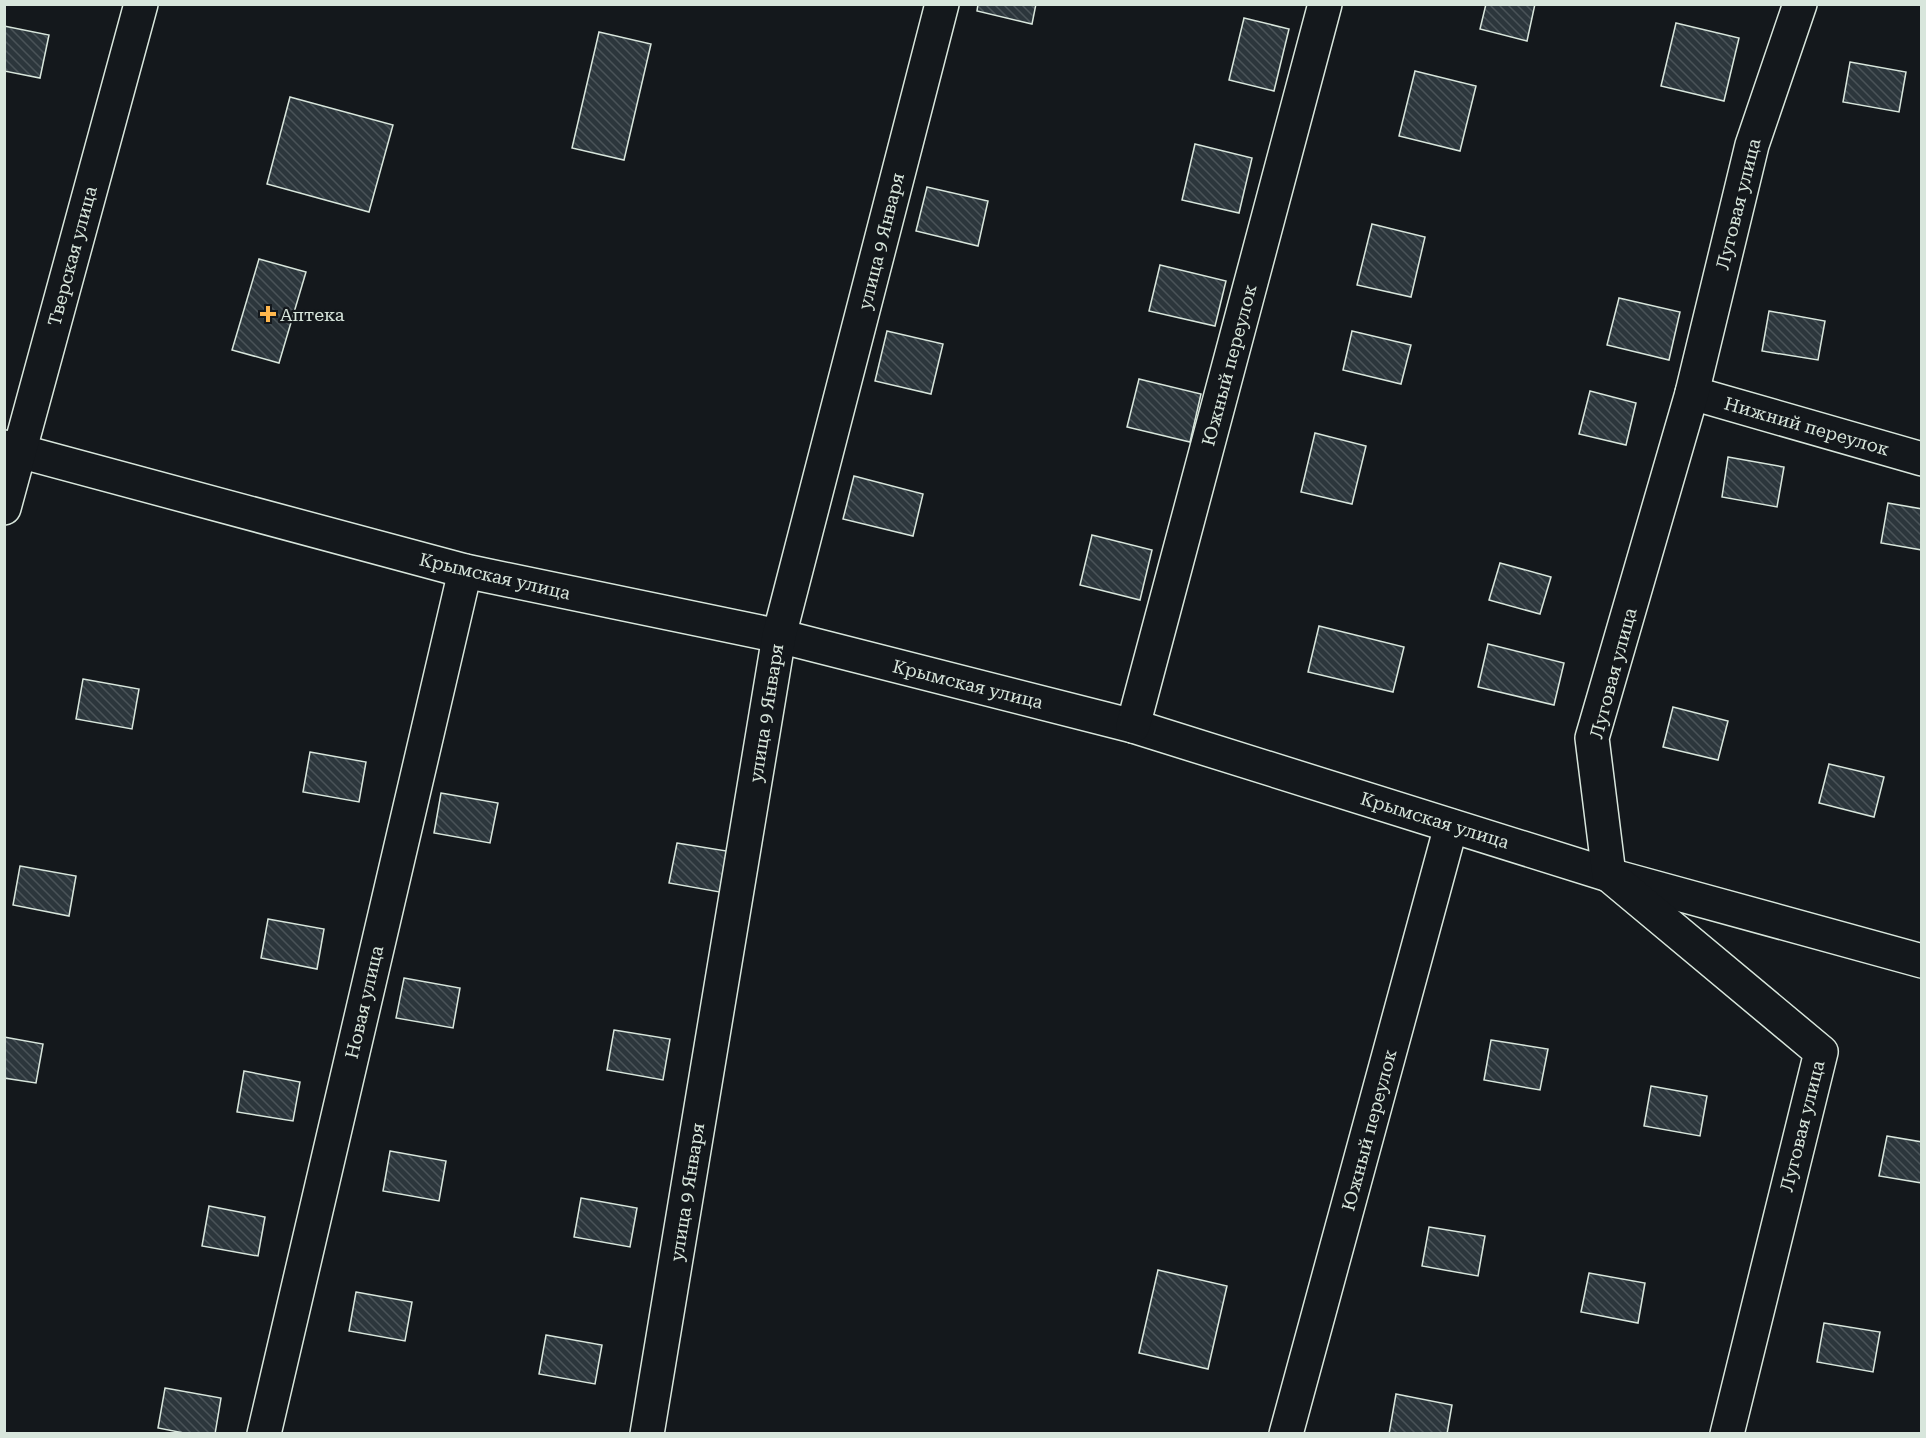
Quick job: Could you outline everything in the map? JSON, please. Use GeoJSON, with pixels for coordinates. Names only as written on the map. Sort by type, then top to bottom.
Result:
{"type":"FeatureCollection","features":[{"type":"Feature","properties":{"kind":"street","name":"Тверская улица"},"geometry":{"type":"LineString","coordinates":[[4,508],[12,449],[141,4]]}},
{"type":"Feature","properties":{"kind":"street","name":"улица 9 Января"},"geometry":{"type":"LineString","coordinates":[[646,1434],[779,636],[942,4]]}},
{"type":"Feature","properties":{"kind":"street","name":"Южный переулок"},"geometry":{"type":"LineString","coordinates":[[1134,726],[1325,4]]}},
{"type":"Feature","properties":{"kind":"street","name":"Луговая улица"},"geometry":{"type":"LineString","coordinates":[[1727,1434],[1821,1053],[1609,875],[1592,738],[1692,393],[1752,145],[1800,4]]}},
{"type":"Feature","properties":{"kind":"street","name":"Нижний переулок"},"geometry":{"type":"LineString","coordinates":[[1692,393],[1922,459]]}},
{"type":"Feature","properties":{"kind":"street","name":"Крымская улица"},"geometry":{"type":"LineString","coordinates":[[12,449],[465,571],[779,636],[1134,726],[1609,875],[1922,961]]}},
{"type":"Feature","properties":{"kind":"street","name":"Новая улица"},"geometry":{"type":"LineString","coordinates":[[264,1434],[465,571]]}},
{"type":"Feature","properties":{"kind":"street","name":"Южный переулок"},"geometry":{"type":"LineString","coordinates":[[1286,1434],[1451,826]]}},
{"type":"Feature","properties":{"kind":"building"},"geometry":{"type":"Polygon","coordinates":[[[978,4],[1036,4],[1032,24],[977,11],[978,4]]]}},
{"type":"Feature","properties":{"kind":"building"},"geometry":{"type":"Polygon","coordinates":[[[1486,4],[1535,4],[1527,41],[1480,29],[1486,4]]]}},
{"type":"Feature","properties":{"kind":"building"},"geometry":{"type":"Polygon","coordinates":[[[1244,18],[1289,29],[1274,91],[1229,80],[1244,18]]]}},
{"type":"Feature","properties":{"kind":"building"},"geometry":{"type":"Polygon","coordinates":[[[1676,23],[1739,38],[1724,101],[1661,86],[1676,23]]]}},
{"type":"Feature","properties":{"kind":"building"},"geometry":{"type":"Polygon","coordinates":[[[4,26],[49,35],[40,78],[4,71],[4,26]]]}},
{"type":"Feature","properties":{"kind":"building"},"geometry":{"type":"Polygon","coordinates":[[[599,32],[651,44],[624,160],[572,148],[599,32]]]}},
{"type":"Feature","properties":{"kind":"building"},"geometry":{"type":"Polygon","coordinates":[[[1850,62],[1906,72],[1899,112],[1843,102],[1850,62]]]}},
{"type":"Feature","properties":{"kind":"building"},"geometry":{"type":"Polygon","coordinates":[[[1415,71],[1476,86],[1460,151],[1399,136],[1415,71]]]}},
{"type":"Feature","properties":{"kind":"building"},"geometry":{"type":"Polygon","coordinates":[[[290,97],[393,125],[369,212],[267,184],[290,97]]]}},
{"type":"Feature","properties":{"kind":"building"},"geometry":{"type":"Polygon","coordinates":[[[1195,144],[1252,158],[1239,213],[1182,200],[1195,144]]]}},
{"type":"Feature","properties":{"kind":"building"},"geometry":{"type":"Polygon","coordinates":[[[927,187],[988,201],[978,246],[916,231],[927,187]]]}},
{"type":"Feature","properties":{"kind":"building"},"geometry":{"type":"Polygon","coordinates":[[[1372,224],[1425,237],[1411,297],[1357,285],[1372,224]]]}},
{"type":"Feature","properties":{"kind":"building"},"geometry":{"type":"Polygon","coordinates":[[[259,259],[306,272],[279,363],[232,350],[259,259]]]}},
{"type":"Feature","properties":{"kind":"building"},"geometry":{"type":"Polygon","coordinates":[[[1160,265],[1226,281],[1215,326],[1149,311],[1160,265]]]}},
{"type":"Feature","properties":{"kind":"building"},"geometry":{"type":"Polygon","coordinates":[[[1619,298],[1680,312],[1669,360],[1607,345],[1619,298]]]}},
{"type":"Feature","properties":{"kind":"building"},"geometry":{"type":"Polygon","coordinates":[[[1769,311],[1825,321],[1818,360],[1762,351],[1769,311]]]}},
{"type":"Feature","properties":{"kind":"building"},"geometry":{"type":"Polygon","coordinates":[[[887,331],[943,344],[931,394],[875,381],[887,331]]]}},
{"type":"Feature","properties":{"kind":"building"},"geometry":{"type":"Polygon","coordinates":[[[1352,331],[1411,345],[1401,384],[1343,370],[1352,331]]]}},
{"type":"Feature","properties":{"kind":"building"},"geometry":{"type":"Polygon","coordinates":[[[1139,379],[1201,394],[1190,442],[1127,427],[1139,379]]]}},
{"type":"Feature","properties":{"kind":"building"},"geometry":{"type":"Polygon","coordinates":[[[1590,391],[1636,403],[1626,445],[1579,434],[1590,391]]]}},
{"type":"Feature","properties":{"kind":"building"},"geometry":{"type":"Polygon","coordinates":[[[1315,433],[1366,446],[1352,504],[1301,492],[1315,433]]]}},
{"type":"Feature","properties":{"kind":"building"},"geometry":{"type":"Polygon","coordinates":[[[1728,457],[1784,467],[1777,507],[1722,497],[1728,457]]]}},
{"type":"Feature","properties":{"kind":"building"},"geometry":{"type":"Polygon","coordinates":[[[854,476],[923,494],[913,536],[843,519],[854,476]]]}},
{"type":"Feature","properties":{"kind":"building"},"geometry":{"type":"Polygon","coordinates":[[[1888,503],[1922,509],[1922,550],[1881,543],[1888,503]]]}},
{"type":"Feature","properties":{"kind":"building"},"geometry":{"type":"Polygon","coordinates":[[[1092,535],[1152,550],[1140,600],[1080,585],[1092,535]]]}},
{"type":"Feature","properties":{"kind":"building"},"geometry":{"type":"Polygon","coordinates":[[[1500,563],[1551,577],[1540,614],[1489,600],[1500,563]]]}},
{"type":"Feature","properties":{"kind":"building"},"geometry":{"type":"Polygon","coordinates":[[[1319,626],[1404,647],[1393,692],[1308,672],[1319,626]]]}},
{"type":"Feature","properties":{"kind":"building"},"geometry":{"type":"Polygon","coordinates":[[[1488,644],[1564,663],[1554,705],[1478,687],[1488,644]]]}},
{"type":"Feature","properties":{"kind":"building"},"geometry":{"type":"Polygon","coordinates":[[[83,679],[139,689],[132,729],[76,719],[83,679]]]}},
{"type":"Feature","properties":{"kind":"building"},"geometry":{"type":"Polygon","coordinates":[[[1673,707],[1728,721],[1718,760],[1663,747],[1673,707]]]}},
{"type":"Feature","properties":{"kind":"building"},"geometry":{"type":"Polygon","coordinates":[[[310,752],[366,762],[359,802],[303,792],[310,752]]]}},
{"type":"Feature","properties":{"kind":"building"},"geometry":{"type":"Polygon","coordinates":[[[1829,764],[1884,777],[1874,817],[1819,803],[1829,764]]]}},
{"type":"Feature","properties":{"kind":"building"},"geometry":{"type":"Polygon","coordinates":[[[441,793],[498,803],[490,843],[434,833],[441,793]]]}},
{"type":"Feature","properties":{"kind":"building"},"geometry":{"type":"Polygon","coordinates":[[[677,843],[733,852],[725,893],[669,883],[677,843]]]}},
{"type":"Feature","properties":{"kind":"building"},"geometry":{"type":"Polygon","coordinates":[[[20,866],[76,876],[69,916],[13,905],[20,866]]]}},
{"type":"Feature","properties":{"kind":"building"},"geometry":{"type":"Polygon","coordinates":[[[268,919],[324,929],[317,969],[261,958],[268,919]]]}},
{"type":"Feature","properties":{"kind":"building"},"geometry":{"type":"Polygon","coordinates":[[[404,978],[460,988],[453,1028],[396,1018],[404,978]]]}},
{"type":"Feature","properties":{"kind":"building"},"geometry":{"type":"Polygon","coordinates":[[[614,1030],[670,1039],[663,1080],[607,1070],[614,1030]]]}},
{"type":"Feature","properties":{"kind":"building"},"geometry":{"type":"Polygon","coordinates":[[[4,1037],[43,1044],[36,1083],[4,1078],[4,1037]]]}},
{"type":"Feature","properties":{"kind":"building"},"geometry":{"type":"Polygon","coordinates":[[[1491,1040],[1548,1049],[1540,1090],[1484,1080],[1491,1040]]]}},
{"type":"Feature","properties":{"kind":"building"},"geometry":{"type":"Polygon","coordinates":[[[244,1071],[300,1082],[293,1121],[237,1112],[244,1071]]]}},
{"type":"Feature","properties":{"kind":"building"},"geometry":{"type":"Polygon","coordinates":[[[1651,1086],[1707,1096],[1700,1136],[1644,1126],[1651,1086]]]}},
{"type":"Feature","properties":{"kind":"building"},"geometry":{"type":"Polygon","coordinates":[[[1887,1136],[1922,1142],[1922,1183],[1879,1176],[1887,1136]]]}},
{"type":"Feature","properties":{"kind":"building"},"geometry":{"type":"Polygon","coordinates":[[[390,1151],[446,1161],[439,1201],[383,1191],[390,1151]]]}},
{"type":"Feature","properties":{"kind":"building"},"geometry":{"type":"Polygon","coordinates":[[[581,1198],[637,1208],[630,1247],[574,1237],[581,1198]]]}},
{"type":"Feature","properties":{"kind":"building"},"geometry":{"type":"Polygon","coordinates":[[[209,1206],[265,1217],[258,1256],[202,1246],[209,1206]]]}},
{"type":"Feature","properties":{"kind":"building"},"geometry":{"type":"Polygon","coordinates":[[[1429,1227],[1485,1236],[1478,1276],[1422,1266],[1429,1227]]]}},
{"type":"Feature","properties":{"kind":"building"},"geometry":{"type":"Polygon","coordinates":[[[1158,1270],[1227,1286],[1208,1369],[1139,1353],[1158,1270]]]}},
{"type":"Feature","properties":{"kind":"building"},"geometry":{"type":"Polygon","coordinates":[[[1589,1273],[1645,1283],[1638,1323],[1581,1312],[1589,1273]]]}},
{"type":"Feature","properties":{"kind":"building"},"geometry":{"type":"Polygon","coordinates":[[[356,1292],[412,1302],[405,1341],[349,1331],[356,1292]]]}},
{"type":"Feature","properties":{"kind":"building"},"geometry":{"type":"Polygon","coordinates":[[[1824,1323],[1880,1332],[1873,1372],[1817,1362],[1824,1323]]]}},
{"type":"Feature","properties":{"kind":"building"},"geometry":{"type":"Polygon","coordinates":[[[546,1335],[602,1345],[595,1384],[539,1374],[546,1335]]]}},
{"type":"Feature","properties":{"kind":"building"},"geometry":{"type":"Polygon","coordinates":[[[165,1388],[221,1398],[215,1434],[189,1434],[158,1428],[165,1388]]]}},
{"type":"Feature","properties":{"kind":"building"},"geometry":{"type":"Polygon","coordinates":[[[1396,1394],[1452,1405],[1447,1434],[1389,1434],[1396,1394]]]}},
{"type":"Feature","properties":{"kind":"place","name":"Аптека"},"geometry":{"type":"Point","coordinates":[268,314]}}]}
